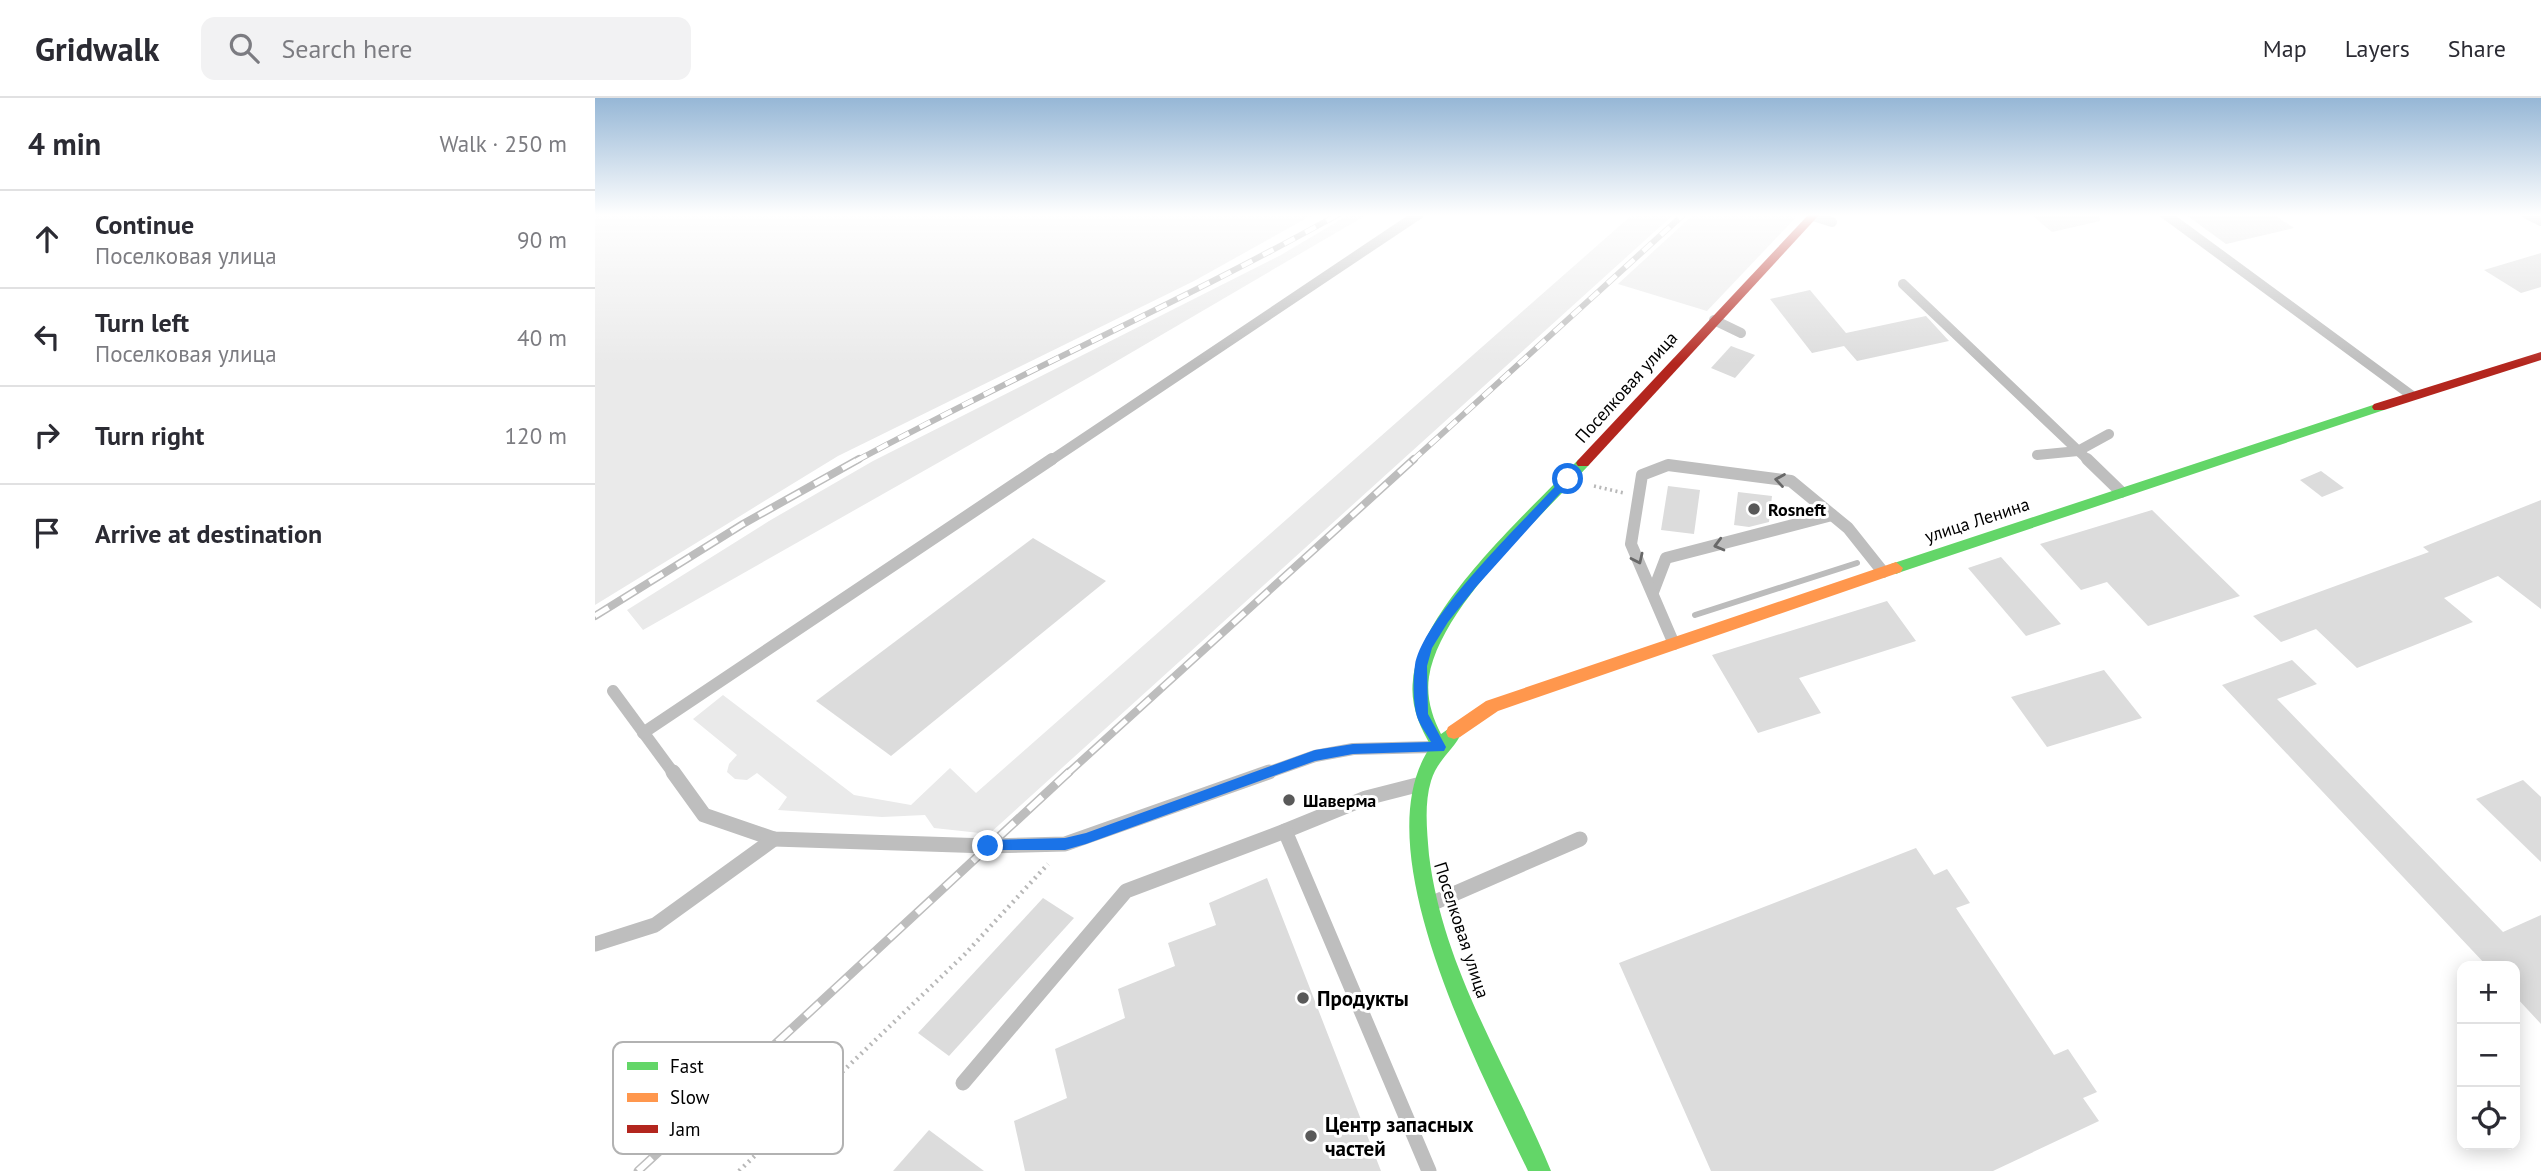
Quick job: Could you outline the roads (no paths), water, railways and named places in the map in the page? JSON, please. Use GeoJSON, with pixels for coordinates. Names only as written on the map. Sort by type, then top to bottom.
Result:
{"type":"FeatureCollection","features":[{"type":"Feature","properties":{"kind":"street","name":"Поселковая улица"},"geometry":{"type":"LineString","coordinates":[[1540,1171],[1475,1032],[1430,904],[1418,855],[1417,807],[1421,784],[1440,747],[1422,714],[1421,666],[1427,648],[1444,619],[1472,584],[1767,264]]}},
{"type":"Feature","properties":{"kind":"street","name":"улица Ленина"},"geometry":{"type":"LineString","coordinates":[[1440,747],[1455,729],[1492,706],[2121,492],[2541,356]]}},
{"type":"Feature","properties":{"kind":"lane"},"geometry":{"type":"LineString","coordinates":[[643,733],[1344,264]]}},
{"type":"Feature","properties":{"kind":"lane"},"geometry":{"type":"LineString","coordinates":[[2233,264],[2411,396]]}},
{"type":"Feature","properties":{"kind":"lane"},"geometry":{"type":"LineString","coordinates":[[1903,284],[2121,492]]}},
{"type":"Feature","properties":{"kind":"lane"},"geometry":{"type":"LineString","coordinates":[[1714,320],[1741,333]]}},
{"type":"Feature","properties":{"kind":"lane"},"geometry":{"type":"LineString","coordinates":[[2037,455],[2078,451],[2109,434]]}},
{"type":"Feature","properties":{"kind":"lane"},"geometry":{"type":"LineString","coordinates":[[1674,645],[1631,544],[1642,475],[1668,465],[1791,481],[1848,528],[1884,572]]}},
{"type":"Feature","properties":{"kind":"lane"},"geometry":{"type":"LineString","coordinates":[[1653,592],[1666,558],[1832,514]]}},
{"type":"Feature","properties":{"kind":"lane"},"geometry":{"type":"LineString","coordinates":[[613,691],[704,816],[774,839],[988,846],[1065,844],[1315,756],[1353,749],[1440,747]]}},
{"type":"Feature","properties":{"kind":"lane"},"geometry":{"type":"LineString","coordinates":[[963,1083],[1126,891],[1366,798],[1421,784]]}},
{"type":"Feature","properties":{"kind":"lane"},"geometry":{"type":"LineString","coordinates":[[1285,831],[1429,1171]]}},
{"type":"Feature","properties":{"kind":"lane"},"geometry":{"type":"LineString","coordinates":[[595,944],[655,925],[774,839]]}},
{"type":"Feature","properties":{"kind":"lane"},"geometry":{"type":"LineString","coordinates":[[1430,904],[1580,839]]}},
{"type":"Feature","properties":{"kind":"waterway"},"geometry":{"type":"LineString","coordinates":[[1695,615],[1857,563]]}},
{"type":"Feature","properties":{"kind":"railway"},"geometry":{"type":"LineString","coordinates":[[856,461],[1245,264]]}},
{"type":"Feature","properties":{"kind":"railway"},"geometry":{"type":"LineString","coordinates":[[1412,461],[1629,264]]}},
{"type":"Feature","properties":{"kind":"railway"},"geometry":{"type":"LineString","coordinates":[[595,616],[743,524],[859,459]]}},
{"type":"Feature","properties":{"kind":"railway"},"geometry":{"type":"LineString","coordinates":[[1067,774],[1414,459]]}},
{"type":"Feature","properties":{"kind":"railway"},"geometry":{"type":"LineString","coordinates":[[777,1042],[1069,772]]}},
{"type":"Feature","properties":{"kind":"railway"},"geometry":{"type":"LineString","coordinates":[[638,1171],[656,1154]]}},
{"type":"Feature","properties":{"kind":"place","name":"Rosneft"},"geometry":{"type":"Point","coordinates":[1754,509]}},
{"type":"Feature","properties":{"kind":"place","name":"Шаверма"},"geometry":{"type":"Point","coordinates":[1289,800]}},
{"type":"Feature","properties":{"kind":"place","name":"Продукты"},"geometry":{"type":"Point","coordinates":[1303,998]}},
{"type":"Feature","properties":{"kind":"place","name":"Центр запасных частей"},"geometry":{"type":"Point","coordinates":[1311,1136]}}]}
